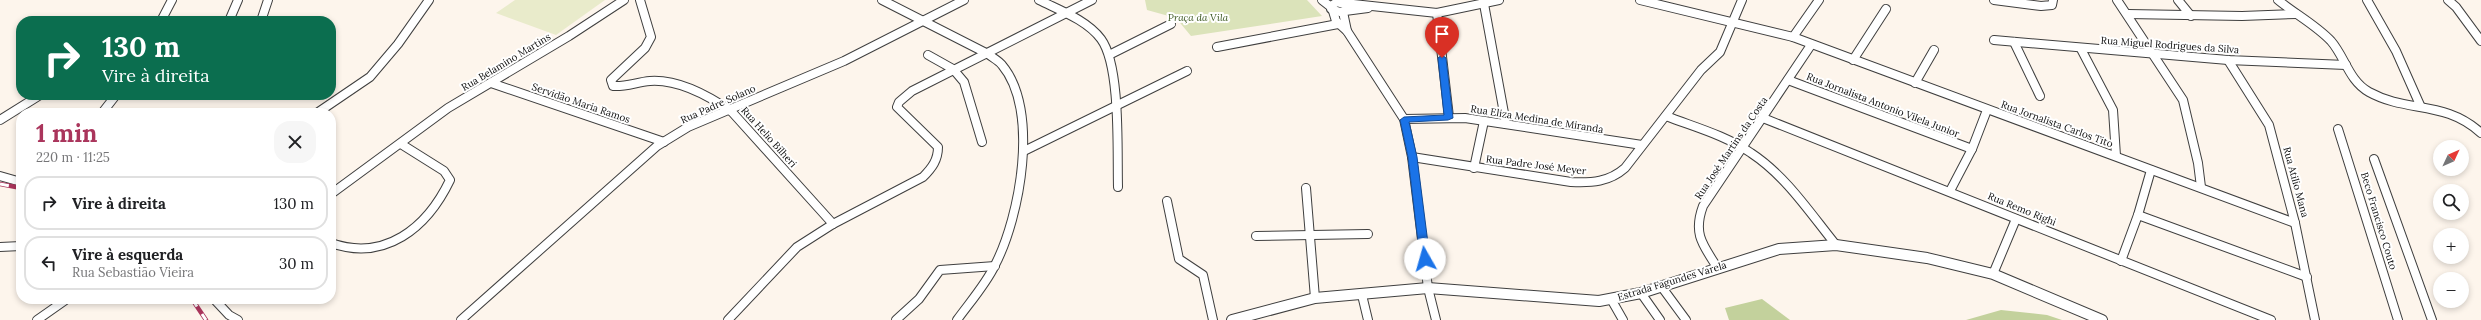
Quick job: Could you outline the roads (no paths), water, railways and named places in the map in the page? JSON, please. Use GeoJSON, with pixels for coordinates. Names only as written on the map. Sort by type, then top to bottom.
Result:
{"type":"FeatureCollection","features":[{"type":"Feature","properties":{"kind":"street"},"geometry":{"type":"LineString","coordinates":[[164,16],[172,0]]}},
{"type":"Feature","properties":{"kind":"street"},"geometry":{"type":"LineString","coordinates":[[231,16],[238,0]]}},
{"type":"Feature","properties":{"kind":"street"},"geometry":{"type":"LineString","coordinates":[[263,16],[268,0]]}},
{"type":"Feature","properties":{"kind":"street"},"geometry":{"type":"LineString","coordinates":[[324,108],[370,77],[398,44],[420,9],[429,0]]}},
{"type":"Feature","properties":{"kind":"street","name":"Rua Belamino Martins"},"geometry":{"type":"LineString","coordinates":[[336,190],[372,162],[401,144],[448,108],[569,36],[624,0]]}},
{"type":"Feature","properties":{"kind":"street","name":"Rua Helio Bilheri"},"geometry":{"type":"LineString","coordinates":[[640,0],[651,37],[645,48],[611,80],[613,86],[622,87],[650,81],[671,83],[718,102],[728,109],[833,224]]}},
{"type":"Feature","properties":{"kind":"street"},"geometry":{"type":"LineString","coordinates":[[882,0],[902,8],[921,20],[988,54],[1002,65],[1012,81],[1023,121],[1024,151],[1015,210],[995,266],[957,320]]}},
{"type":"Feature","properties":{"kind":"street","name":"Rua Padre Solano"},"geometry":{"type":"LineString","coordinates":[[461,320],[620,177],[664,142],[688,127],[728,109],[844,61],[921,20],[964,0]]}},
{"type":"Feature","properties":{"kind":"street"},"geometry":{"type":"LineString","coordinates":[[1039,0],[1088,26],[1102,40],[1109,55],[1114,82],[1118,187]]}},
{"type":"Feature","properties":{"kind":"street"},"geometry":{"type":"LineString","coordinates":[[728,320],[797,247],[833,224],[923,177],[937,160],[938,147],[897,105],[912,91],[954,69],[988,54],[1064,13],[1092,0]]}},
{"type":"Feature","properties":{"kind":"street"},"geometry":{"type":"LineString","coordinates":[[1322,0],[1332,9],[1344,11],[1370,7],[1437,13],[1499,0]]}},
{"type":"Feature","properties":{"kind":"street","name":"Rua Jornalista Carlos Tito"},"geometry":{"type":"LineString","coordinates":[[1640,0],[1793,37],[1811,45],[2201,187],[2295,223]]}},
{"type":"Feature","properties":{"kind":"street","name":"Rua Padre José Meyer"},"geometry":{"type":"LineString","coordinates":[[1412,157],[1474,168],[1571,182],[1604,181],[1616,176],[1625,168],[1701,70],[1720,52],[1734,23],[1742,0]]}},
{"type":"Feature","properties":{"kind":"street"},"geometry":{"type":"LineString","coordinates":[[1793,37],[1819,0]]}},
{"type":"Feature","properties":{"kind":"street"},"geometry":{"type":"LineString","coordinates":[[1994,0],[2048,6],[2052,5],[2053,0]]}},
{"type":"Feature","properties":{"kind":"street"},"geometry":{"type":"LineString","coordinates":[[2117,0],[2128,14],[2183,100],[2198,163],[2201,187]]}},
{"type":"Feature","properties":{"kind":"street"},"geometry":{"type":"LineString","coordinates":[[2178,0],[2191,16]]}},
{"type":"Feature","properties":{"kind":"street"},"geometry":{"type":"LineString","coordinates":[[2278,0],[2330,39],[2339,51],[2356,81],[2370,92],[2464,117],[2481,133]]}},
{"type":"Feature","properties":{"kind":"street"},"geometry":{"type":"LineString","coordinates":[[2367,0],[2396,50],[2412,82],[2420,105]]}},
{"type":"Feature","properties":{"kind":"street"},"geometry":{"type":"LineString","coordinates":[[2448,0],[2456,7],[2481,41]]}},
{"type":"Feature","properties":{"kind":"street"},"geometry":{"type":"LineString","coordinates":[[1340,2],[1347,6],[1344,11],[1347,31]]}},
{"type":"Feature","properties":{"kind":"street"},"geometry":{"type":"LineString","coordinates":[[1370,7],[1360,2],[1340,2],[1334,3],[1332,9],[1334,18],[1338,24],[1347,31],[1404,120],[1412,157],[1428,288],[1436,320]]}},
{"type":"Feature","properties":{"kind":"street"},"geometry":{"type":"LineString","coordinates":[[1484,4],[1506,124]]}},
{"type":"Feature","properties":{"kind":"street"},"geometry":{"type":"LineString","coordinates":[[1853,60],[1886,9]]}},
{"type":"Feature","properties":{"kind":"street"},"geometry":{"type":"LineString","coordinates":[[1437,13],[1448,118]]}},
{"type":"Feature","properties":{"kind":"street"},"geometry":{"type":"LineString","coordinates":[[2128,14],[2191,16],[2296,14]]}},
{"type":"Feature","properties":{"kind":"street"},"geometry":{"type":"LineString","coordinates":[[1109,55],[1171,24]]}},
{"type":"Feature","properties":{"kind":"street"},"geometry":{"type":"LineString","coordinates":[[1217,47],[1338,24]]}},
{"type":"Feature","properties":{"kind":"street","name":"Rua Miguel Rodrigues da Silva"},"geometry":{"type":"LineString","coordinates":[[1994,40],[2081,49],[2228,60],[2346,65]]}},
{"type":"Feature","properties":{"kind":"street"},"geometry":{"type":"LineString","coordinates":[[2014,42],[2040,96]]}},
{"type":"Feature","properties":{"kind":"street","name":"Rua José Martins da Costa"},"geometry":{"type":"LineString","coordinates":[[1718,267],[1699,239],[1697,219],[1703,206],[1811,45]]}},
{"type":"Feature","properties":{"kind":"street"},"geometry":{"type":"LineString","coordinates":[[2081,49],[2106,93],[2113,110],[2116,156]]}},
{"type":"Feature","properties":{"kind":"street"},"geometry":{"type":"LineString","coordinates":[[1915,83],[1934,50]]}},
{"type":"Feature","properties":{"kind":"street"},"geometry":{"type":"LineString","coordinates":[[928,56],[954,69],[964,82],[982,142]]}},
{"type":"Feature","properties":{"kind":"street","name":"Rua Atilio Mana"},"geometry":{"type":"LineString","coordinates":[[2228,60],[2269,125],[2295,223],[2315,320]]}},
{"type":"Feature","properties":{"kind":"street"},"geometry":{"type":"LineString","coordinates":[[1024,151],[1114,109],[1187,71]]}},
{"type":"Feature","properties":{"kind":"street","name":"Rua Jornalista Antonio Vilela Junior"},"geometry":{"type":"LineString","coordinates":[[1788,80],[1972,149]]}},
{"type":"Feature","properties":{"kind":"street","name":"Servidão Maria Ramos"},"geometry":{"type":"LineString","coordinates":[[491,83],[664,142]]}},
{"type":"Feature","properties":{"kind":"street"},"geometry":{"type":"LineString","coordinates":[[19,108],[32,100]]}},
{"type":"Feature","properties":{"kind":"street"},"geometry":{"type":"LineString","coordinates":[[106,108],[112,100]]}},
{"type":"Feature","properties":{"kind":"street"},"geometry":{"type":"LineString","coordinates":[[0,120],[16,110]]}},
{"type":"Feature","properties":{"kind":"street"},"geometry":{"type":"LineString","coordinates":[[1950,192],[1972,149],[1987,110]]}},
{"type":"Feature","properties":{"kind":"street"},"geometry":{"type":"LineString","coordinates":[[1666,116],[1742,147],[1760,159],[1782,180],[1836,245]]}},
{"type":"Feature","properties":{"kind":"street","name":"Rua Eliza Medina de Miranda"},"geometry":{"type":"LineString","coordinates":[[1404,120],[1448,118],[1484,121],[1642,145]]}},
{"type":"Feature","properties":{"kind":"street","name":"Rua Remo Righi"},"geometry":{"type":"LineString","coordinates":[[1763,118],[2272,320]]}},
{"type":"Feature","properties":{"kind":"street"},"geometry":{"type":"LineString","coordinates":[[1474,168],[1484,121]]}},
{"type":"Feature","properties":{"kind":"street","name":"Beco Francisco Couto"},"geometry":{"type":"LineString","coordinates":[[2338,129],[2398,320]]}},
{"type":"Feature","properties":{"kind":"street"},"geometry":{"type":"LineString","coordinates":[[336,245],[339,247],[364,250],[384,245],[410,232],[422,222],[446,193],[450,180],[444,171],[401,144]]}},
{"type":"Feature","properties":{"kind":"street"},"geometry":{"type":"LineString","coordinates":[[2374,159],[2432,320]]}},
{"type":"Feature","properties":{"kind":"street"},"geometry":{"type":"LineString","coordinates":[[2121,261],[2138,215],[2151,170]]}},
{"type":"Feature","properties":{"kind":"street"},"geometry":{"type":"LineString","coordinates":[[0,176],[16,181]]}},
{"type":"Feature","properties":{"kind":"street"},"geometry":{"type":"LineString","coordinates":[[1306,188],[1315,298]]}},
{"type":"Feature","properties":{"kind":"street"},"geometry":{"type":"LineString","coordinates":[[1167,201],[1179,259],[1203,275],[1213,320]]}},
{"type":"Feature","properties":{"kind":"street"},"geometry":{"type":"LineString","coordinates":[[2138,215],[2307,277]]}},
{"type":"Feature","properties":{"kind":"street"},"geometry":{"type":"LineString","coordinates":[[1993,274],[2016,219]]}},
{"type":"Feature","properties":{"kind":"street"},"geometry":{"type":"LineString","coordinates":[[1256,236],[1368,234]]}},
{"type":"Feature","properties":{"kind":"street","name":"Estrada Fagundes Varela"},"geometry":{"type":"LineString","coordinates":[[1232,320],[1315,298],[1428,288],[1581,300],[1611,299],[1641,293],[1718,267],[1780,249],[1836,245],[1927,258],[1993,274],[2102,320]]}},
{"type":"Feature","properties":{"kind":"street"},"geometry":{"type":"LineString","coordinates":[[0,247],[16,246]]}},
{"type":"Feature","properties":{"kind":"street"},"geometry":{"type":"LineString","coordinates":[[896,320],[919,298],[940,270],[995,266]]}},
{"type":"Feature","properties":{"kind":"street"},"geometry":{"type":"LineString","coordinates":[[1660,286],[1686,320]]}},
{"type":"Feature","properties":{"kind":"street"},"geometry":{"type":"LineString","coordinates":[[1641,293],[1660,320]]}},
{"type":"Feature","properties":{"kind":"street"},"geometry":{"type":"LineString","coordinates":[[1362,295],[1368,320]]}},
{"type":"Feature","properties":{"kind":"street"},"geometry":{"type":"LineString","coordinates":[[1611,299],[1623,320]]}},
{"type":"Feature","properties":{"kind":"street"},"geometry":{"type":"LineString","coordinates":[[37,320],[60,304]]}},
{"type":"Feature","properties":{"kind":"street"},"geometry":{"type":"LineString","coordinates":[[219,304],[229,315],[238,320]]}},
{"type":"Feature","properties":{"kind":"railway"},"geometry":{"type":"LineString","coordinates":[[0,184],[16,187]]}},
{"type":"Feature","properties":{"kind":"railway"},"geometry":{"type":"LineString","coordinates":[[195,304],[206,320]]}},
{"type":"Feature","properties":{"kind":"park label","name":"Praça da Vila"},"geometry":{"type":"Point","coordinates":[1198,17]}}]}
